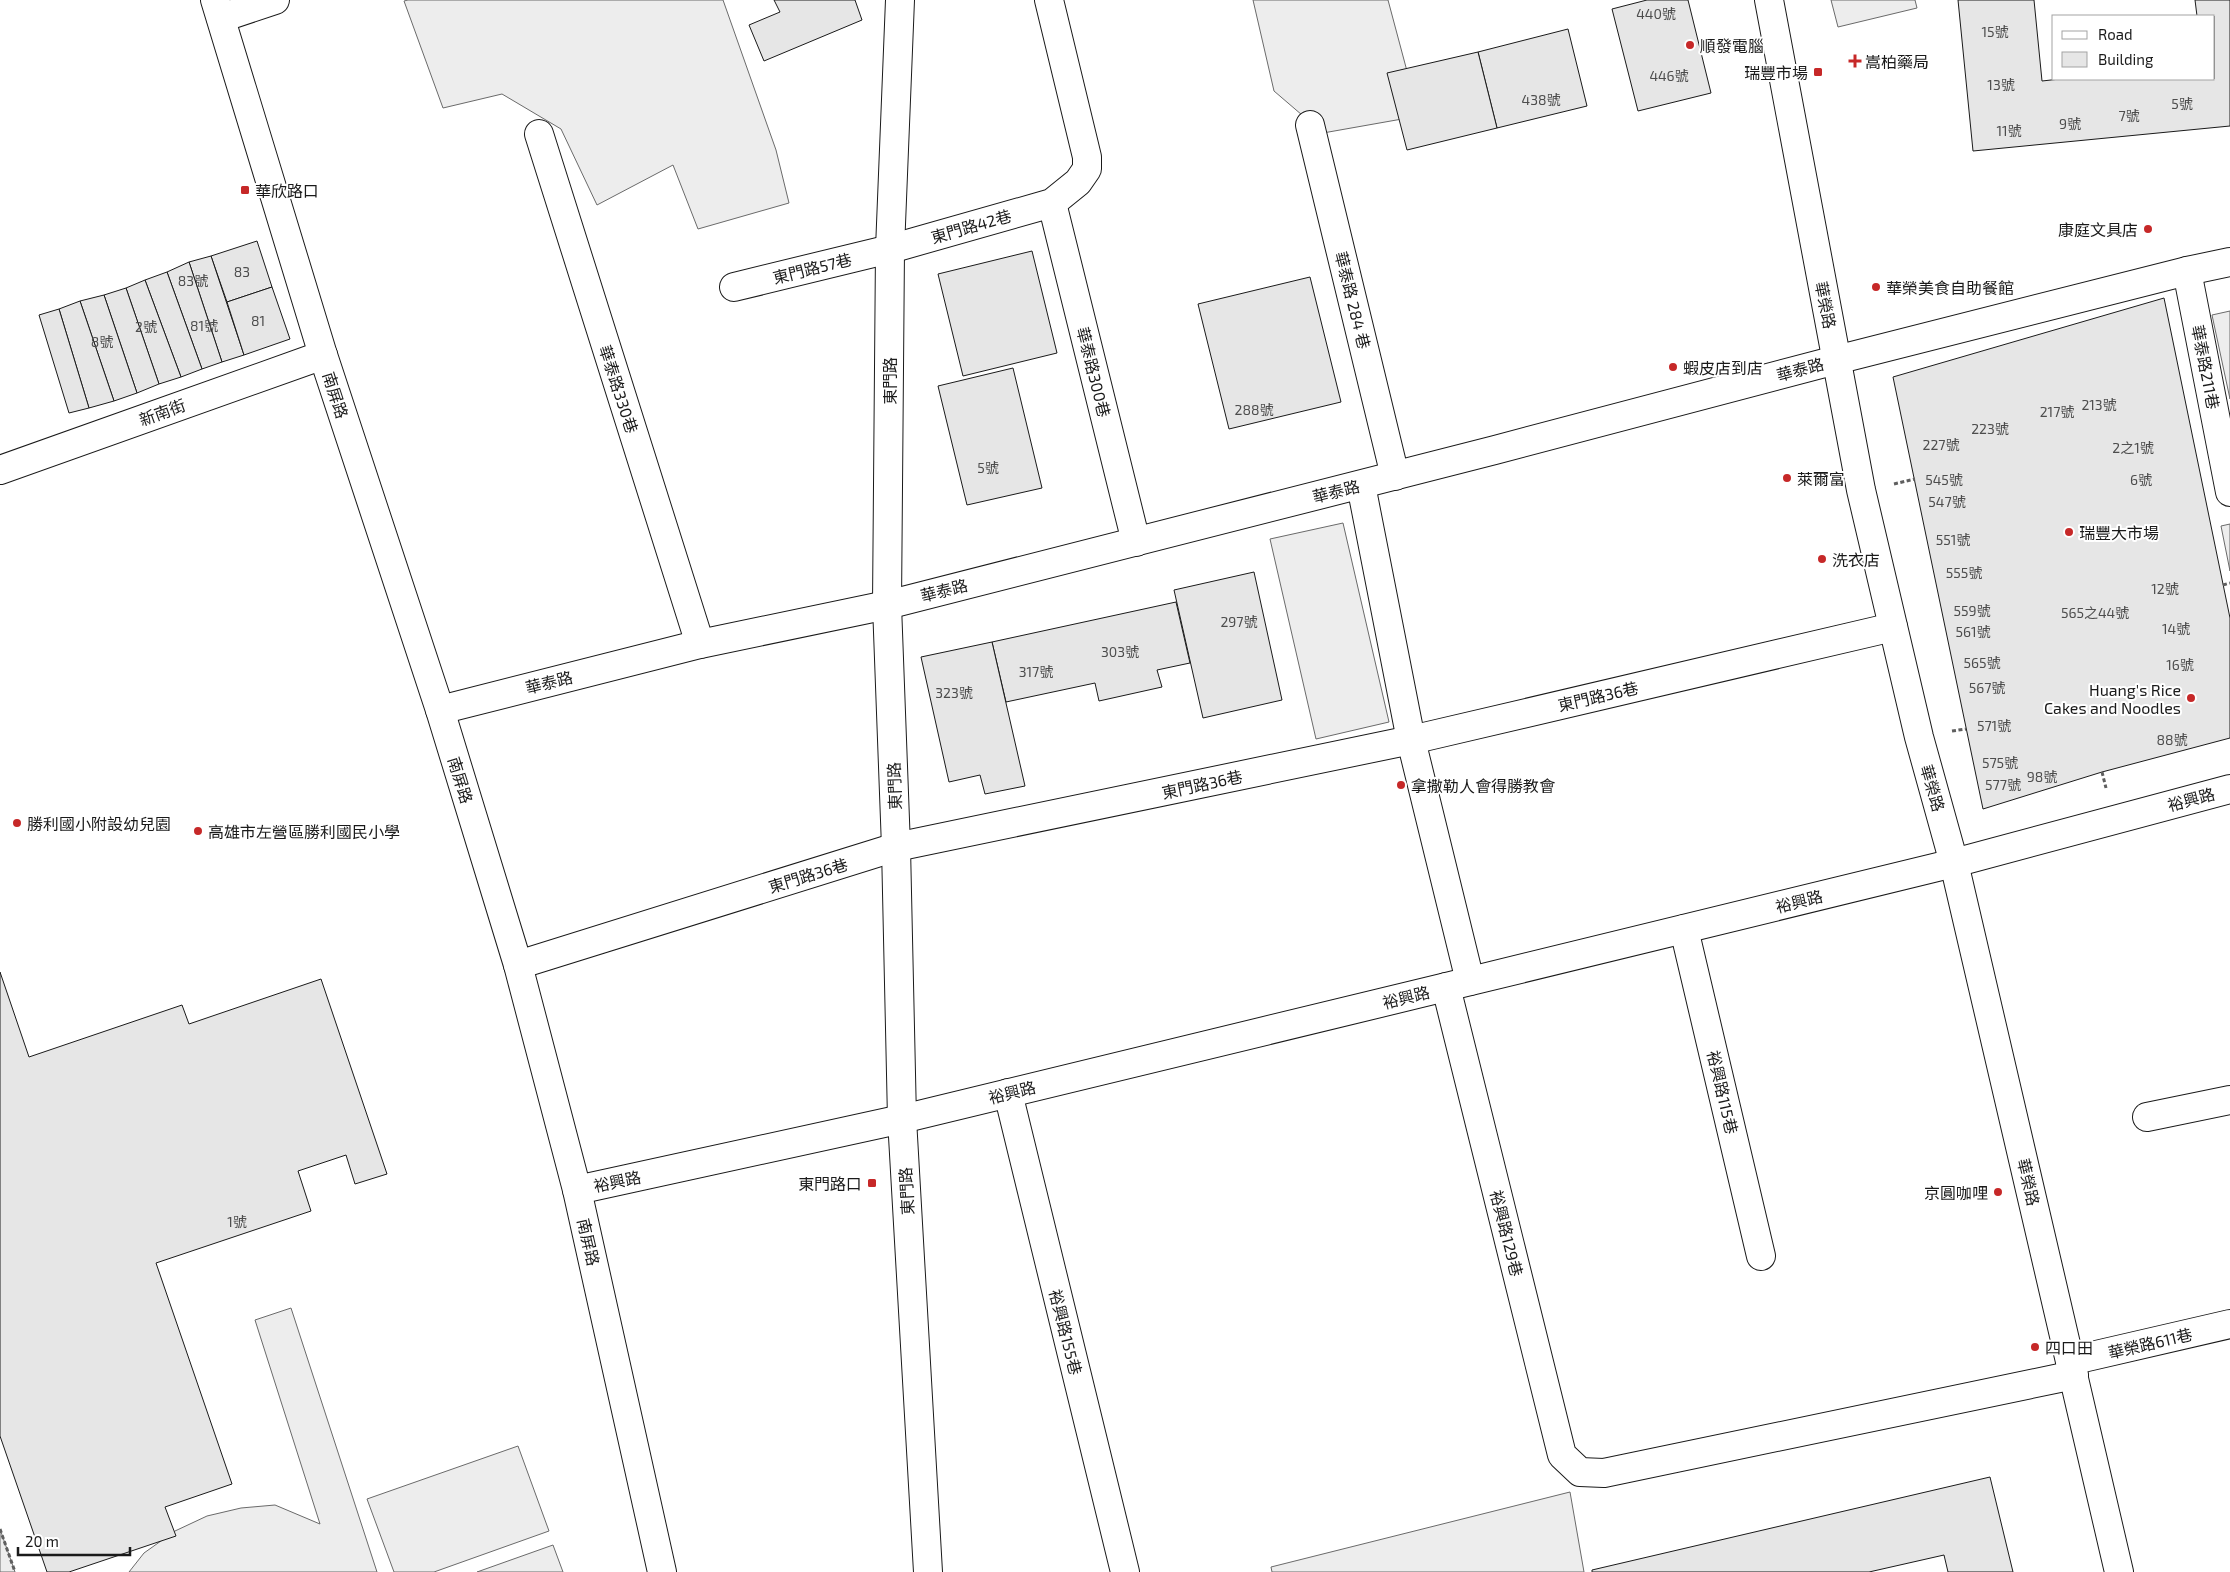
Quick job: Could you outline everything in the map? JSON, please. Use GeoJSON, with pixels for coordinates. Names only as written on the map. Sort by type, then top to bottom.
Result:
{"type":"FeatureCollection","features":[{"type":"Feature","properties":{"kind":"street"},"geometry":{"type":"LineString","coordinates":[[218,9],[275,0]]}},
{"type":"Feature","properties":{"kind":"street","name":"東門路"},"geometry":{"type":"LineString","coordinates":[[900,0],[890,249],[887,605],[896,847],[902,1119],[928,1572]]}},
{"type":"Feature","properties":{"kind":"street"},"geometry":{"type":"LineString","coordinates":[[1049,0],[1087,157],[1087,169],[1078,182],[1052,203]]}},
{"type":"Feature","properties":{"kind":"street","name":"華榮路"},"geometry":{"type":"LineString","coordinates":[[1769,0],[1861,490],[1919,737],[1954,863],[2119,1572]]}},
{"type":"Feature","properties":{"kind":"street","name":"南屏路"},"geometry":{"type":"LineString","coordinates":[[218,9],[323,355],[440,710],[518,965],[577,1190],[662,1572]]}},
{"type":"Feature","properties":{"kind":"street","name":"華泰路 284 巷"},"geometry":{"type":"LineString","coordinates":[[1310,125],[1396,476]]}},
{"type":"Feature","properties":{"kind":"street","name":"華泰路330巷"},"geometry":{"type":"LineString","coordinates":[[539,134],[700,644]]}},
{"type":"Feature","properties":{"kind":"street","name":"東門路42巷"},"geometry":{"type":"LineString","coordinates":[[890,249],[1052,203]]}},
{"type":"Feature","properties":{"kind":"street","name":"華泰路300巷"},"geometry":{"type":"LineString","coordinates":[[1052,203],[1136,542]]}},
{"type":"Feature","properties":{"kind":"street","name":"東門路57巷"},"geometry":{"type":"LineString","coordinates":[[734,287],[890,249]]}},
{"type":"Feature","properties":{"kind":"street","name":"華泰路"},"geometry":{"type":"LineString","coordinates":[[440,710],[700,644],[887,605],[1396,476],[1836,360],[2187,271],[2230,262]]}},
{"type":"Feature","properties":{"kind":"street","name":"華泰路211巷"},"geometry":{"type":"LineString","coordinates":[[2187,271],[2230,492]]}},
{"type":"Feature","properties":{"kind":"street","name":"新南街"},"geometry":{"type":"LineString","coordinates":[[0,470],[323,355]]}},
{"type":"Feature","properties":{"kind":"street","name":"裕興路129巷"},"geometry":{"type":"LineString","coordinates":[[1361,485],[1458,984],[1562,1455],[1580,1472]]}},
{"type":"Feature","properties":{"kind":"street","name":"東門路36巷"},"geometry":{"type":"LineString","coordinates":[[518,965],[896,847],[1411,740],[1893,627]]}},
{"type":"Feature","properties":{"kind":"street","name":"裕興路"},"geometry":{"type":"LineString","coordinates":[[577,1190],[902,1119],[1458,984],[1954,863],[2230,788]]}},
{"type":"Feature","properties":{"kind":"street","name":"裕興路115巷"},"geometry":{"type":"LineString","coordinates":[[1684,929],[1761,1256]]}},
{"type":"Feature","properties":{"kind":"street","name":"裕興路155巷"},"geometry":{"type":"LineString","coordinates":[[1008,1093],[1125,1572]]}},
{"type":"Feature","properties":{"kind":"street"},"geometry":{"type":"LineString","coordinates":[[2148,1116],[2230,1100]]}},
{"type":"Feature","properties":{"kind":"street","name":"華榮路611巷"},"geometry":{"type":"LineString","coordinates":[[1580,1472],[1604,1473],[2072,1368],[2230,1324]]}},
{"type":"Feature","properties":{"kind":"path"},"geometry":{"type":"LineString","coordinates":[[2223,585],[2230,583]]}},
{"type":"Feature","properties":{"kind":"path"},"geometry":{"type":"LineString","coordinates":[[0,1529],[15,1572]]}},
{"type":"Feature","properties":{"kind":"shaded area"},"geometry":{"type":"Polygon","coordinates":[[[723,0],[776,150],[789,203],[698,229],[673,165],[597,205],[561,129],[502,94],[443,108],[404,1],[723,0]]]}},
{"type":"Feature","properties":{"kind":"shaded area"},"geometry":{"type":"Polygon","coordinates":[[[1253,0],[1388,0],[1419,116],[1323,133],[1274,91],[1253,0]]]}},
{"type":"Feature","properties":{"kind":"shaded area"},"geometry":{"type":"Polygon","coordinates":[[[1831,0],[1915,0],[1917,8],[1838,27],[1831,0]]]}},
{"type":"Feature","properties":{"kind":"shaded area"},"geometry":{"type":"Polygon","coordinates":[[[2230,311],[2230,399],[2212,315],[2230,311]]]}},
{"type":"Feature","properties":{"kind":"shaded area"},"geometry":{"type":"Polygon","coordinates":[[[1343,523],[1389,722],[1316,739],[1270,539],[1343,523]]]}},
{"type":"Feature","properties":{"kind":"shaded area"},"geometry":{"type":"Polygon","coordinates":[[[2230,524],[2230,571],[2221,526],[2230,524]]]}},
{"type":"Feature","properties":{"kind":"shaded area"},"geometry":{"type":"Polygon","coordinates":[[[291,1308],[377,1572],[129,1572],[144,1553],[175,1531],[207,1516],[241,1508],[275,1505],[320,1524],[255,1320],[291,1308]]]}},
{"type":"Feature","properties":{"kind":"shaded area"},"geometry":{"type":"Polygon","coordinates":[[[518,1446],[549,1531],[434,1572],[394,1572],[367,1499],[518,1446]]]}},
{"type":"Feature","properties":{"kind":"shaded area"},"geometry":{"type":"Polygon","coordinates":[[[1570,1492],[1584,1572],[1272,1572],[1271,1567],[1570,1492]]]}},
{"type":"Feature","properties":{"kind":"shaded area"},"geometry":{"type":"Polygon","coordinates":[[[0,1529],[15,1572],[0,1572],[0,1529]]]}},
{"type":"Feature","properties":{"kind":"shaded area"},"geometry":{"type":"Polygon","coordinates":[[[553,1545],[563,1572],[477,1572],[553,1545]]]}},
{"type":"Feature","properties":{"kind":"building"},"geometry":{"type":"Polygon","coordinates":[[[774,0],[855,0],[862,20],[764,61],[749,25],[780,12],[774,0]]]}},
{"type":"Feature","properties":{"kind":"building"},"geometry":{"type":"Polygon","coordinates":[[[1647,0],[1688,0],[1711,93],[1638,111],[1612,9],[1647,0]]]}},
{"type":"Feature","properties":{"kind":"building"},"geometry":{"type":"Polygon","coordinates":[[[1958,0],[2034,0],[2042,81],[2215,80],[2215,15],[2197,15],[2195,0],[2230,0],[2230,126],[1973,151],[1958,0]]]}},
{"type":"Feature","properties":{"kind":"building"},"geometry":{"type":"Polygon","coordinates":[[[1568,29],[1587,106],[1497,128],[1478,52],[1568,29]]]}},
{"type":"Feature","properties":{"kind":"building"},"geometry":{"type":"Polygon","coordinates":[[[1478,52],[1497,128],[1407,150],[1387,73],[1478,52]]]}},
{"type":"Feature","properties":{"kind":"building"},"geometry":{"type":"Polygon","coordinates":[[[257,241],[272,287],[227,302],[211,256],[257,241]]]}},
{"type":"Feature","properties":{"kind":"building"},"geometry":{"type":"Polygon","coordinates":[[[1032,251],[1057,353],[963,376],[938,274],[1032,251]]]}},
{"type":"Feature","properties":{"kind":"building"},"geometry":{"type":"Polygon","coordinates":[[[211,256],[244,355],[222,362],[189,262],[211,256]]]}},
{"type":"Feature","properties":{"kind":"building"},"geometry":{"type":"Polygon","coordinates":[[[189,262],[222,362],[202,369],[167,272],[189,262]]]}},
{"type":"Feature","properties":{"kind":"building"},"geometry":{"type":"Polygon","coordinates":[[[167,272],[202,369],[181,377],[145,280],[167,272]]]}},
{"type":"Feature","properties":{"kind":"building"},"geometry":{"type":"Polygon","coordinates":[[[1310,277],[1341,402],[1229,429],[1198,304],[1310,277]]]}},
{"type":"Feature","properties":{"kind":"building"},"geometry":{"type":"Polygon","coordinates":[[[145,280],[181,377],[159,384],[126,288],[145,280]]]}},
{"type":"Feature","properties":{"kind":"building"},"geometry":{"type":"Polygon","coordinates":[[[272,287],[290,339],[244,355],[227,302],[272,287]]]}},
{"type":"Feature","properties":{"kind":"building"},"geometry":{"type":"Polygon","coordinates":[[[126,288],[159,384],[137,393],[104,295],[126,288]]]}},
{"type":"Feature","properties":{"kind":"building"},"geometry":{"type":"Polygon","coordinates":[[[104,295],[137,393],[114,401],[80,301],[104,295]]]}},
{"type":"Feature","properties":{"kind":"building","name":"瑞豐大市場"},"geometry":{"type":"Polygon","coordinates":[[[2164,298],[2230,618],[2230,738],[2102,772],[1983,809],[1893,377],[2164,298]]]}},
{"type":"Feature","properties":{"kind":"building"},"geometry":{"type":"Polygon","coordinates":[[[80,301],[114,401],[89,408],[59,309],[80,301]]]}},
{"type":"Feature","properties":{"kind":"building"},"geometry":{"type":"Polygon","coordinates":[[[59,309],[89,408],[69,413],[39,315],[59,309]]]}},
{"type":"Feature","properties":{"kind":"building"},"geometry":{"type":"Polygon","coordinates":[[[1013,368],[1042,488],[967,505],[938,386],[1013,368]]]}},
{"type":"Feature","properties":{"kind":"building"},"geometry":{"type":"Polygon","coordinates":[[[1254,572],[1282,700],[1203,718],[1174,590],[1254,572]]]}},
{"type":"Feature","properties":{"kind":"building"},"geometry":{"type":"Polygon","coordinates":[[[1176,602],[1190,663],[1157,670],[1162,687],[1099,701],[1095,683],[1006,702],[992,642],[1176,602]]]}},
{"type":"Feature","properties":{"kind":"building"},"geometry":{"type":"Polygon","coordinates":[[[992,642],[1025,786],[985,794],[980,775],[949,782],[921,657],[992,642]]]}},
{"type":"Feature","properties":{"kind":"building"},"geometry":{"type":"Polygon","coordinates":[[[0,972],[29,1057],[182,1005],[189,1024],[321,979],[387,1174],[355,1184],[346,1155],[298,1171],[311,1211],[156,1263],[232,1484],[165,1507],[176,1536],[69,1572],[47,1572],[0,1436],[0,972]]]}},
{"type":"Feature","properties":{"kind":"building"},"geometry":{"type":"Polygon","coordinates":[[[1990,1477],[2013,1572],[1948,1572],[1944,1555],[1869,1572],[1592,1572],[1592,1570],[1990,1477]]]}},
{"type":"Feature","properties":{"kind":"place","name":"順發電腦"},"geometry":{"type":"Point","coordinates":[1690,45]}},
{"type":"Feature","properties":{"kind":"place","name":"嵩柏藥局"},"geometry":{"type":"Point","coordinates":[1855,61]}},
{"type":"Feature","properties":{"kind":"place","name":"瑞豐市場"},"geometry":{"type":"Point","coordinates":[1818,72]}},
{"type":"Feature","properties":{"kind":"place","name":"華欣路口"},"geometry":{"type":"Point","coordinates":[245,190]}},
{"type":"Feature","properties":{"kind":"place","name":"康庭文具店"},"geometry":{"type":"Point","coordinates":[2148,229]}},
{"type":"Feature","properties":{"kind":"place","name":"華榮美食自助餐館"},"geometry":{"type":"Point","coordinates":[1876,287]}},
{"type":"Feature","properties":{"kind":"place","name":"蝦皮店到店"},"geometry":{"type":"Point","coordinates":[1673,367]}},
{"type":"Feature","properties":{"kind":"place","name":"萊爾富"},"geometry":{"type":"Point","coordinates":[1787,478]}},
{"type":"Feature","properties":{"kind":"place","name":"瑞豐大市場"},"geometry":{"type":"Point","coordinates":[2069,532]}},
{"type":"Feature","properties":{"kind":"place","name":"洗衣店"},"geometry":{"type":"Point","coordinates":[1822,559]}},
{"type":"Feature","properties":{"kind":"place","name":"Huang's Rice Cakes and Noodles"},"geometry":{"type":"Point","coordinates":[2191,698]}},
{"type":"Feature","properties":{"kind":"place","name":"拿撒勒人會得勝教會"},"geometry":{"type":"Point","coordinates":[1401,785]}},
{"type":"Feature","properties":{"kind":"place","name":"勝利國小附設幼兒園"},"geometry":{"type":"Point","coordinates":[17,823]}},
{"type":"Feature","properties":{"kind":"place","name":"高雄市左營區勝利國民小學"},"geometry":{"type":"Point","coordinates":[198,831]}},
{"type":"Feature","properties":{"kind":"place","name":"東門路口"},"geometry":{"type":"Point","coordinates":[872,1183]}},
{"type":"Feature","properties":{"kind":"place","name":"京圓咖哩"},"geometry":{"type":"Point","coordinates":[1998,1192]}},
{"type":"Feature","properties":{"kind":"place","name":"四口田"},"geometry":{"type":"Point","coordinates":[2035,1347]}}]}
